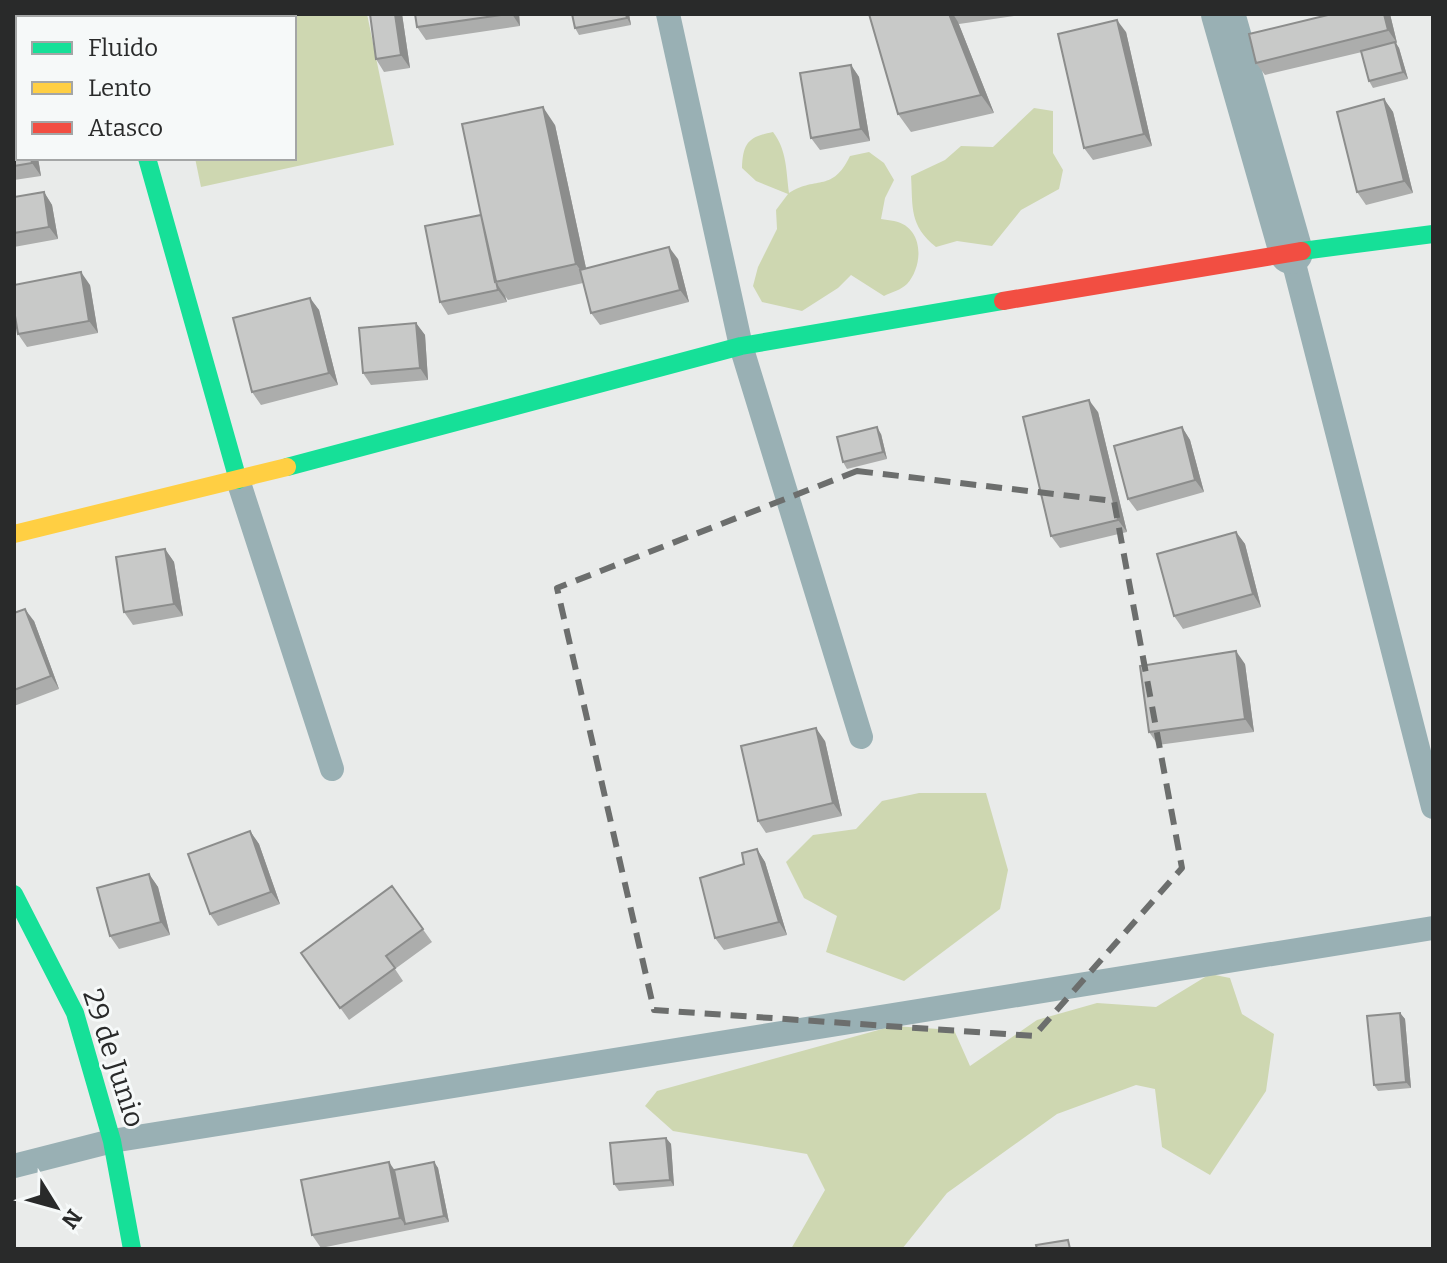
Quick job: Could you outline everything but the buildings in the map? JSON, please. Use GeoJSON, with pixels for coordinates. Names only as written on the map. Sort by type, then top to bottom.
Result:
{"type":"FeatureCollection","features":[{"type":"Feature","properties":{"kind":"street"},"geometry":{"type":"LineString","coordinates":[[1223,14],[1291,252]]}},
{"type":"Feature","properties":{"kind":"street"},"geometry":{"type":"LineString","coordinates":[[148,160],[238,480]]}},
{"type":"Feature","properties":{"kind":"street"},"geometry":{"type":"LineString","coordinates":[[14,534],[238,480],[741,346],[1291,252],[1433,234]]}},
{"type":"Feature","properties":{"kind":"street","name":"29 de Junio"},"geometry":{"type":"LineString","coordinates":[[14,894],[75,1013],[112,1141],[132,1249]]}},
{"type":"Feature","properties":{"kind":"lane"},"geometry":{"type":"LineString","coordinates":[[668,14],[741,346],[861,737]]}},
{"type":"Feature","properties":{"kind":"lane"},"geometry":{"type":"LineString","coordinates":[[1291,252],[1433,807]]}},
{"type":"Feature","properties":{"kind":"lane"},"geometry":{"type":"LineString","coordinates":[[238,480],[332,769]]}},
{"type":"Feature","properties":{"kind":"lane"},"geometry":{"type":"LineString","coordinates":[[14,1166],[112,1141],[1433,928]]}},
{"type":"Feature","properties":{"kind":"highlighted area"},"geometry":{"type":"Polygon","coordinates":[[[857,471],[1114,501],[1182,868],[1034,1036],[654,1010],[557,588],[857,471]]]}},
{"type":"Feature","properties":{"kind":"green space"},"geometry":{"type":"Polygon","coordinates":[[[367,14],[394,145],[201,187],[195,160],[296,160],[296,16],[250,16],[367,14]]]}},
{"type":"Feature","properties":{"kind":"green space"},"geometry":{"type":"Polygon","coordinates":[[[1034,108],[1053,111],[1053,153],[1063,170],[1059,189],[1021,210],[992,246],[957,241],[936,247],[921,231],[914,215],[911,176],[945,160],[961,146],[993,147],[1034,108]]]}},
{"type":"Feature","properties":{"kind":"green space"},"geometry":{"type":"Polygon","coordinates":[[[773,132],[783,153],[789,193],[837,175],[850,156],[869,152],[884,163],[894,180],[885,198],[881,219],[904,225],[916,239],[918,248],[913,276],[905,286],[884,296],[851,275],[838,288],[802,311],[762,302],[753,286],[758,267],[777,229],[776,210],[788,194],[756,181],[742,168],[748,142],[773,132]]]}},
{"type":"Feature","properties":{"kind":"green space"},"geometry":{"type":"Polygon","coordinates":[[[919,793],[986,793],[1008,870],[1000,909],[904,981],[826,952],[837,916],[804,898],[786,862],[813,835],[856,829],[882,801],[919,793]]]}},
{"type":"Feature","properties":{"kind":"green space"},"geometry":{"type":"Polygon","coordinates":[[[1210,974],[1230,978],[1242,1014],[1274,1034],[1266,1091],[1210,1175],[1162,1147],[1155,1089],[1136,1085],[1057,1114],[947,1193],[902,1249],[791,1249],[825,1190],[807,1154],[673,1131],[645,1106],[657,1091],[893,1026],[954,1030],[970,1066],[1037,1020],[1097,1003],[1156,1007],[1210,974]]]}},
{"type":"Feature","properties":{"kind":"traffic: fast"},"geometry":{"type":"LineString","coordinates":[[148,160],[238,480]]}},
{"type":"Feature","properties":{"kind":"traffic: fast"},"geometry":{"type":"LineString","coordinates":[[1302,251],[1433,234]]}},
{"type":"Feature","properties":{"kind":"traffic: fast"},"geometry":{"type":"LineString","coordinates":[[287,467],[741,346],[1003,301]]}},
{"type":"Feature","properties":{"kind":"traffic: fast"},"geometry":{"type":"LineString","coordinates":[[14,894],[75,1013],[112,1141],[132,1249]]}},
{"type":"Feature","properties":{"kind":"traffic: slow"},"geometry":{"type":"LineString","coordinates":[[14,534],[287,467]]}},
{"type":"Feature","properties":{"kind":"traffic: jam"},"geometry":{"type":"LineString","coordinates":[[1003,301],[1302,251]]}}]}
